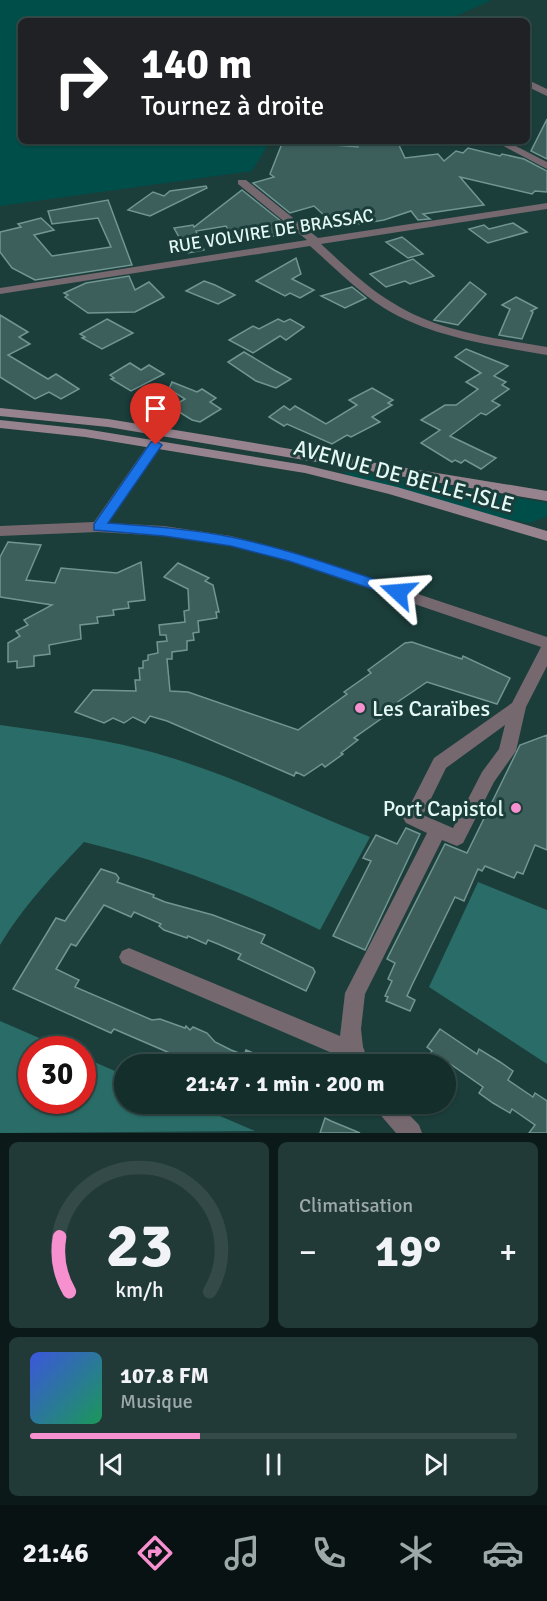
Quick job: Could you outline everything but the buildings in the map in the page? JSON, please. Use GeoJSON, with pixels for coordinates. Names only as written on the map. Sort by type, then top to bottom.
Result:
{"type":"FeatureCollection","features":[{"type":"Feature","properties":{"kind":"street"},"geometry":{"type":"LineString","coordinates":[[530,84],[547,93]]}},
{"type":"Feature","properties":{"kind":"street"},"geometry":{"type":"LineString","coordinates":[[505,144],[547,166]]}},
{"type":"Feature","properties":{"kind":"street"},"geometry":{"type":"LineString","coordinates":[[243,182],[364,288],[413,319],[457,334],[547,351]]}},
{"type":"Feature","properties":{"kind":"street","name":"RUE VOLVIRE DE BRASSAC"},"geometry":{"type":"LineString","coordinates":[[0,291],[547,206]]}},
{"type":"Feature","properties":{"kind":"street","name":"AVENUE DE BELLE-ISLE"},"geometry":{"type":"LineString","coordinates":[[0,412],[108,423],[547,496]]}},
{"type":"Feature","properties":{"kind":"street","name":"AVENUE DE BELLE-ISLE"},"geometry":{"type":"LineString","coordinates":[[0,424],[84,433],[305,469],[392,490],[547,536]]}},
{"type":"Feature","properties":{"kind":"street"},"geometry":{"type":"LineString","coordinates":[[98,527],[156,445]]}},
{"type":"Feature","properties":{"kind":"street"},"geometry":{"type":"LineString","coordinates":[[0,531],[98,527],[164,531],[220,540],[292,557],[547,643]]}},
{"type":"Feature","properties":{"kind":"street"},"geometry":{"type":"LineString","coordinates":[[518,707],[440,763],[412,818],[457,838],[488,777],[507,751],[518,707],[547,650]]}},
{"type":"Feature","properties":{"kind":"street"},"geometry":{"type":"LineString","coordinates":[[355,1054],[348,1021],[355,993],[438,831]]}},
{"type":"Feature","properties":{"kind":"street"},"geometry":{"type":"LineString","coordinates":[[129,957],[347,1054]]}},
{"type":"Feature","properties":{"kind":"street"},"geometry":{"type":"LineString","coordinates":[[393,1114],[411,1133]]}},
{"type":"Feature","properties":{"kind":"shaded area"},"geometry":{"type":"Polygon","coordinates":[[[0,0],[492,0],[452,18],[18,18],[18,144],[268,144],[252,171],[0,206],[0,0]]]}},
{"type":"Feature","properties":{"kind":"shaded area"},"geometry":{"type":"Polygon","coordinates":[[[347,469],[547,503],[547,516],[530,523],[502,518],[344,474],[347,469]]]}},
{"type":"Feature","properties":{"kind":"shaded area"},"geometry":{"type":"Polygon","coordinates":[[[0,725],[105,741],[169,757],[228,778],[370,837],[320,930],[205,879],[84,842],[50,878],[0,945],[0,725]]]}},
{"type":"Feature","properties":{"kind":"shaded area"},"geometry":{"type":"Polygon","coordinates":[[[478,882],[547,910],[547,1064],[429,987],[478,882]]]}},
{"type":"Feature","properties":{"kind":"shaded area"},"geometry":{"type":"Polygon","coordinates":[[[0,1021],[35,1036],[18,1036],[18,1114],[96,1114],[96,1063],[114,1071],[114,1114],[215,1114],[255,1131],[0,1133],[0,1021]]]}},
{"type":"Feature","properties":{"kind":"place","name":"Les Caraïbes"},"geometry":{"type":"Point","coordinates":[360,708]}},
{"type":"Feature","properties":{"kind":"place","name":"Port Capistol"},"geometry":{"type":"Point","coordinates":[516,808]}},
{"type":"Feature","properties":{"kind":"route"},"geometry":{"type":"LineString","coordinates":[[156,445],[98,527],[164,531],[231,542],[292,557],[398,592]]}}]}
